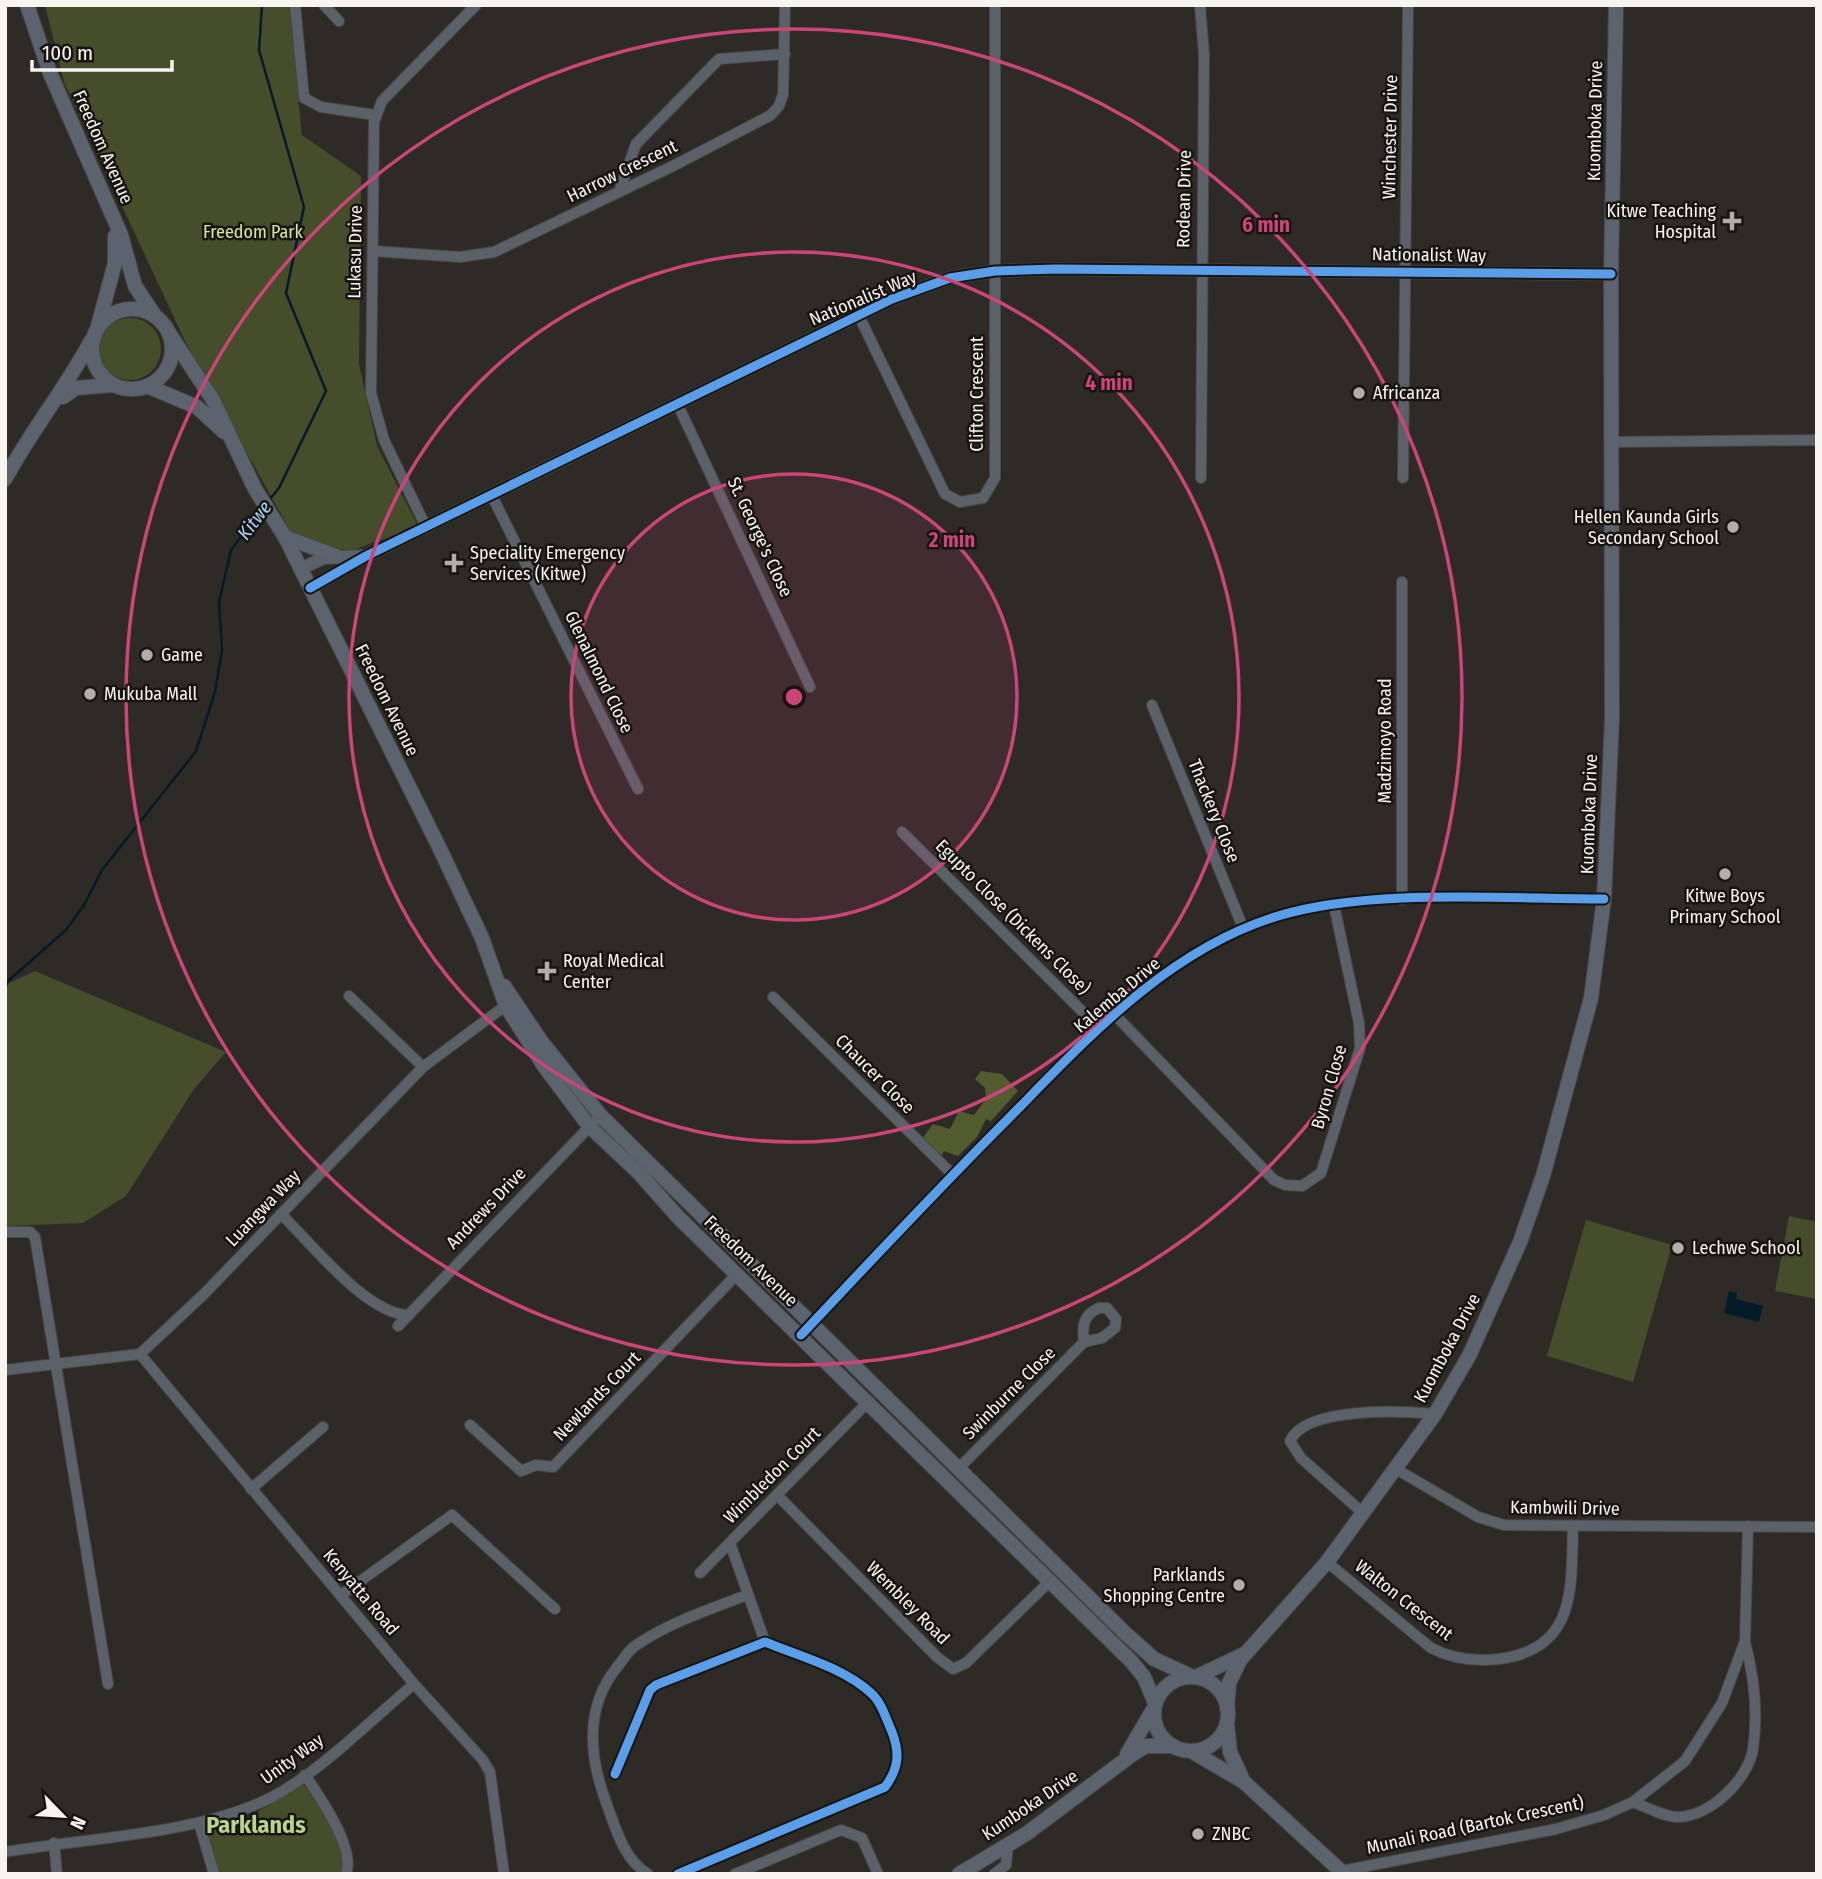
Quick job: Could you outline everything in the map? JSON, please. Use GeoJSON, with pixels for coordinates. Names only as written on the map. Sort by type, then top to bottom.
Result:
{"type":"FeatureCollection","features":[{"type":"Feature","properties":{"kind":"main road","name":"Freedom Avenue"},"geometry":{"type":"LineString","coordinates":[[27,5],[50,73],[116,224],[135,286],[155,316]]}},
{"type":"Feature","properties":{"kind":"main road","name":"Kuomboka Drive"},"geometry":{"type":"LineString","coordinates":[[1246,1652],[1327,1562],[1435,1414],[1469,1356],[1495,1300],[1543,1177],[1591,998],[1604,899],[1612,719],[1611,274],[1616,5]]}},
{"type":"Feature","properties":{"kind":"main road","name":"Freedom Avenue"},"geometry":{"type":"LineString","coordinates":[[94,335],[114,263],[116,224]]}},
{"type":"Feature","properties":{"kind":"main road"},"geometry":{"type":"LineString","coordinates":[[5,480],[35,428],[56,402],[94,335],[112,314],[134,309],[155,316],[169,333],[171,358],[166,370],[147,386],[130,390],[112,385],[76,388],[56,402]]}},
{"type":"Feature","properties":{"kind":"main road","name":"Freedom Avenue"},"geometry":{"type":"LineString","coordinates":[[169,333],[199,376],[255,489],[285,537],[440,849],[499,980],[544,1066],[589,1126],[1131,1661],[1144,1677],[1155,1706]]}},
{"type":"Feature","properties":{"kind":"main road"},"geometry":{"type":"LineString","coordinates":[[94,335],[93,360],[103,378],[112,385]]}},
{"type":"Feature","properties":{"kind":"main road","name":"Freedom Avenue"},"geometry":{"type":"LineString","coordinates":[[147,386],[197,407],[233,440]]}},
{"type":"Feature","properties":{"kind":"main road"},"geometry":{"type":"LineString","coordinates":[[285,537],[336,556]]}},
{"type":"Feature","properties":{"kind":"main road","name":"Freedom Avenue"},"geometry":{"type":"LineString","coordinates":[[510,1002],[601,1116],[1143,1651],[1166,1666],[1193,1676]]}},
{"type":"Feature","properties":{"kind":"main road"},"geometry":{"type":"LineString","coordinates":[[987,1518],[1039,1548]]}},
{"type":"Feature","properties":{"kind":"main road"},"geometry":{"type":"LineString","coordinates":[[1246,1652],[1193,1676],[1171,1682],[1163,1688],[1155,1706],[1157,1730],[1172,1746],[1191,1751],[1244,1782],[1343,1872]]}},
{"type":"Feature","properties":{"kind":"main road"},"geometry":{"type":"LineString","coordinates":[[1191,1751],[1211,1745],[1224,1729],[1229,1683],[1246,1652]]}},
{"type":"Feature","properties":{"kind":"main road"},"geometry":{"type":"LineString","coordinates":[[1193,1676],[1217,1687],[1227,1714],[1230,1752],[1244,1782]]}},
{"type":"Feature","properties":{"kind":"main road","name":"Kumboka Drive"},"geometry":{"type":"LineString","coordinates":[[1119,1763],[1138,1739],[1155,1706]]}},
{"type":"Feature","properties":{"kind":"main road","name":"Kumboka Drive"},"geometry":{"type":"LineString","coordinates":[[959,1874],[1077,1798],[1119,1763],[1146,1746],[1172,1746]]}},
{"type":"Feature","properties":{"kind":"street"},"geometry":{"type":"LineString","coordinates":[[295,5],[304,98],[321,107],[375,115],[382,101],[476,5]]}},
{"type":"Feature","properties":{"kind":"street"},"geometry":{"type":"LineString","coordinates":[[324,5],[339,21]]}},
{"type":"Feature","properties":{"kind":"street","name":"Harrow Crescent"},"geometry":{"type":"LineString","coordinates":[[373,251],[460,257],[487,254],[771,115],[779,106],[783,95],[785,5]]}},
{"type":"Feature","properties":{"kind":"street","name":"Clifton Crescent"},"geometry":{"type":"LineString","coordinates":[[858,314],[945,494],[953,500],[968,502],[983,498],[995,478],[995,5]]}},
{"type":"Feature","properties":{"kind":"street","name":"Rodean Drive"},"geometry":{"type":"LineString","coordinates":[[1200,5],[1204,55],[1201,478]]}},
{"type":"Feature","properties":{"kind":"street","name":"Winchester Drive"},"geometry":{"type":"LineString","coordinates":[[1405,270],[1408,5]]}},
{"type":"Feature","properties":{"kind":"street"},"geometry":{"type":"LineString","coordinates":[[619,191],[636,144],[719,59],[785,54]]}},
{"type":"Feature","properties":{"kind":"street","name":"Lukasu Drive"},"geometry":{"type":"LineString","coordinates":[[375,115],[373,403],[384,440],[426,527]]}},
{"type":"Feature","properties":{"kind":"street","name":"Nationalist Way"},"geometry":{"type":"LineString","coordinates":[[310,588],[366,556],[858,314],[950,278],[995,271],[1201,269],[1611,274]]}},
{"type":"Feature","properties":{"kind":"street"},"geometry":{"type":"LineString","coordinates":[[1403,478],[1405,270]]}},
{"type":"Feature","properties":{"kind":"street","name":"St. George's Close"},"geometry":{"type":"LineString","coordinates":[[677,403],[810,687]]}},
{"type":"Feature","properties":{"kind":"street"},"geometry":{"type":"LineString","coordinates":[[1613,442],[1817,440]]}},
{"type":"Feature","properties":{"kind":"street","name":"Glenalmond Close"},"geometry":{"type":"LineString","coordinates":[[492,496],[638,789]]}},
{"type":"Feature","properties":{"kind":"street"},"geometry":{"type":"LineString","coordinates":[[300,569],[319,559],[366,556]]}},
{"type":"Feature","properties":{"kind":"street","name":"Madzimoyo Road"},"geometry":{"type":"LineString","coordinates":[[1402,582],[1402,900]]}},
{"type":"Feature","properties":{"kind":"street","name":"Thackery Close"},"geometry":{"type":"LineString","coordinates":[[1152,705],[1244,930]]}},
{"type":"Feature","properties":{"kind":"street","name":"Egupto Close (Dickens Close)"},"geometry":{"type":"LineString","coordinates":[[902,832],[1098,1027]]}},
{"type":"Feature","properties":{"kind":"street","name":"Kalemba Drive"},"geometry":{"type":"LineString","coordinates":[[801,1335],[1098,1027],[1178,964],[1244,930],[1277,917],[1334,905],[1402,900],[1604,899]]}},
{"type":"Feature","properties":{"kind":"street","name":"Byron Close"},"geometry":{"type":"LineString","coordinates":[[1114,1014],[1274,1180],[1285,1185],[1302,1186],[1321,1173],[1360,1048],[1359,1024],[1334,905]]}},
{"type":"Feature","properties":{"kind":"street"},"geometry":{"type":"LineString","coordinates":[[349,996],[423,1067]]}},
{"type":"Feature","properties":{"kind":"street","name":"Chaucer Close"},"geometry":{"type":"LineString","coordinates":[[773,998],[953,1175]]}},
{"type":"Feature","properties":{"kind":"street","name":"Luangwa Way"},"geometry":{"type":"LineString","coordinates":[[140,1354],[204,1294],[423,1067],[510,1002]]}},
{"type":"Feature","properties":{"kind":"street","name":"Andrews Drive"},"geometry":{"type":"LineString","coordinates":[[398,1326],[601,1116]]}},
{"type":"Feature","properties":{"kind":"street"},"geometry":{"type":"LineString","coordinates":[[281,1214],[340,1274],[374,1302],[387,1311],[409,1315]]}},
{"type":"Feature","properties":{"kind":"street"},"geometry":{"type":"LineString","coordinates":[[5,1232],[30,1232],[35,1237],[108,1684]]}},
{"type":"Feature","properties":{"kind":"street","name":"Newlands Court"},"geometry":{"type":"LineString","coordinates":[[470,1425],[521,1471],[536,1465],[553,1467],[737,1274]]}},
{"type":"Feature","properties":{"kind":"street","name":"Swinburne Close"},"geometry":{"type":"LineString","coordinates":[[959,1468],[1084,1342]]}},
{"type":"Feature","properties":{"kind":"street"},"geometry":{"type":"LineString","coordinates":[[5,1370],[140,1354]]}},
{"type":"Feature","properties":{"kind":"street","name":"Kenyatta Road"},"geometry":{"type":"LineString","coordinates":[[140,1354],[414,1684],[487,1766],[504,1874]]}},
{"type":"Feature","properties":{"kind":"street","name":"Wimbledon Court"},"geometry":{"type":"LineString","coordinates":[[700,1573],[869,1401]]}},
{"type":"Feature","properties":{"kind":"street"},"geometry":{"type":"LineString","coordinates":[[1363,1513],[1301,1458],[1290,1441],[1298,1428],[1341,1416],[1402,1412],[1435,1414]]}},
{"type":"Feature","properties":{"kind":"street"},"geometry":{"type":"LineString","coordinates":[[251,1489],[323,1427]]}},
{"type":"Feature","properties":{"kind":"street","name":"Kambwili Drive"},"geometry":{"type":"LineString","coordinates":[[1396,1469],[1490,1522],[1504,1525],[1817,1527]]}},
{"type":"Feature","properties":{"kind":"street","name":"Wembley Road"},"geometry":{"type":"LineString","coordinates":[[777,1494],[937,1657],[953,1670],[966,1663],[1050,1581]]}},
{"type":"Feature","properties":{"kind":"street"},"geometry":{"type":"LineString","coordinates":[[341,1595],[452,1515],[555,1609]]}},
{"type":"Feature","properties":{"kind":"street","name":"Walton Crescent"},"geometry":{"type":"LineString","coordinates":[[1327,1562],[1431,1648],[1451,1657],[1471,1660],[1507,1658],[1538,1647],[1553,1634],[1561,1622],[1571,1592],[1573,1526]]}},
{"type":"Feature","properties":{"kind":"street","name":"Munali Road (Bartok Crescent)"},"geometry":{"type":"LineString","coordinates":[[1343,1872],[1556,1829],[1604,1815],[1633,1802],[1685,1761],[1703,1737],[1722,1703],[1745,1641],[1748,1526]]}},
{"type":"Feature","properties":{"kind":"street"},"geometry":{"type":"LineString","coordinates":[[730,1543],[765,1642]]}},
{"type":"Feature","properties":{"kind":"street"},"geometry":{"type":"LineString","coordinates":[[649,1874],[632,1861],[594,1771],[591,1739],[596,1708],[609,1676],[634,1647],[679,1623],[747,1595]]}},
{"type":"Feature","properties":{"kind":"street"},"geometry":{"type":"LineString","coordinates":[[1633,1802],[1678,1817],[1699,1813],[1722,1799],[1743,1771],[1753,1752],[1754,1722],[1752,1669],[1745,1641]]}},
{"type":"Feature","properties":{"kind":"street"},"geometry":{"type":"LineString","coordinates":[[615,1774],[656,1685],[765,1642],[842,1675],[872,1693],[880,1703],[898,1747],[898,1763],[893,1777],[876,1793],[678,1874]]}},
{"type":"Feature","properties":{"kind":"street","name":"Unity Way"},"geometry":{"type":"LineString","coordinates":[[5,1852],[199,1823],[272,1798],[305,1775],[414,1684]]}},
{"type":"Feature","properties":{"kind":"street"},"geometry":{"type":"LineString","coordinates":[[305,1775],[333,1819],[348,1863],[346,1874]]}},
{"type":"Feature","properties":{"kind":"street"},"geometry":{"type":"LineString","coordinates":[[199,1823],[214,1874]]}},
{"type":"Feature","properties":{"kind":"street"},"geometry":{"type":"LineString","coordinates":[[735,1874],[841,1830],[857,1833],[862,1838],[878,1874]]}},
{"type":"Feature","properties":{"kind":"street"},"geometry":{"type":"LineString","coordinates":[[54,1843],[57,1874]]}},
{"type":"Feature","properties":{"kind":"street"},"geometry":{"type":"LineString","coordinates":[[994,1874],[1006,1866],[1008,1844]]}},
{"type":"Feature","properties":{"kind":"green space","name":"Freedom Park"},"geometry":{"type":"Polygon","coordinates":[[[45,5],[289,5],[302,135],[361,176],[359,364],[377,446],[418,526],[348,552],[292,534],[186,343],[64,82],[45,5]]]}},
{"type":"Feature","properties":{"kind":"green space"},"geometry":{"type":"Polygon","coordinates":[[[124,318],[136,318],[152,327],[159,337],[159,361],[152,371],[136,380],[124,380],[113,375],[104,366],[99,355],[99,343],[104,332],[113,323],[124,318]]]}},
{"type":"Feature","properties":{"kind":"green space"},"geometry":{"type":"Polygon","coordinates":[[[35,971],[226,1052],[194,1089],[126,1196],[83,1223],[5,1226],[5,985],[35,971]]]}},
{"type":"Feature","properties":{"kind":"green space"},"geometry":{"type":"Polygon","coordinates":[[[981,1071],[1002,1074],[1018,1091],[991,1121],[986,1119],[977,1137],[958,1156],[944,1151],[940,1158],[922,1139],[933,1124],[950,1129],[959,1111],[974,1115],[986,1099],[985,1088],[975,1079],[981,1071]]]}},
{"type":"Feature","properties":{"kind":"green space"},"geometry":{"type":"Polygon","coordinates":[[[1789,1216],[1817,1222],[1817,1299],[1775,1291],[1789,1216]]]}},
{"type":"Feature","properties":{"kind":"green space"},"geometry":{"type":"Polygon","coordinates":[[[1586,1220],[1672,1245],[1633,1382],[1547,1356],[1586,1220]]]}},
{"type":"Feature","properties":{"kind":"green space"},"geometry":{"type":"Polygon","coordinates":[[[303,1784],[328,1814],[345,1868],[342,1874],[219,1874],[206,1826],[244,1820],[303,1784]]]}},
{"type":"Feature","properties":{"kind":"water"},"geometry":{"type":"Polygon","coordinates":[[[1729,1291],[1737,1293],[1736,1299],[1763,1306],[1759,1322],[1724,1313],[1729,1291]]]}},
{"type":"Feature","properties":{"kind":"waterway","name":"Kitwe"},"geometry":{"type":"LineString","coordinates":[[262,5],[259,50],[304,207],[286,293],[326,391],[279,488],[269,500]]}},
{"type":"Feature","properties":{"kind":"waterway","name":"Kitwe"},"geometry":{"type":"LineString","coordinates":[[5,988],[8,981],[66,930],[84,905],[102,870],[196,751],[215,692],[222,650],[219,602],[231,550],[263,508]]}},
{"type":"Feature","properties":{"kind":"cycle path"},"geometry":{"type":"LineString","coordinates":[[310,588],[366,556],[892,299],[950,278],[995,271],[1056,269],[1611,274]]}},
{"type":"Feature","properties":{"kind":"cycle path"},"geometry":{"type":"LineString","coordinates":[[801,1335],[954,1174],[1097,1030],[1130,1001],[1199,951],[1237,931],[1278,916],[1314,907],[1396,898],[1604,899]]}},
{"type":"Feature","properties":{"kind":"cycle path"},"geometry":{"type":"LineString","coordinates":[[615,1774],[650,1690],[656,1685],[765,1642],[849,1677],[872,1694],[878,1702],[892,1732],[897,1754],[893,1773],[885,1787],[678,1874]]}},
{"type":"Feature","properties":{"kind":"place","name":"Kitwe Teaching Hospital"},"geometry":{"type":"Point","coordinates":[1732,221]}},
{"type":"Feature","properties":{"kind":"place","name":"Africanza"},"geometry":{"type":"Point","coordinates":[1359,393]}},
{"type":"Feature","properties":{"kind":"place","name":"Hellen Kaunda Girls Secondary School"},"geometry":{"type":"Point","coordinates":[1733,527]}},
{"type":"Feature","properties":{"kind":"place","name":"Speciality Emergency Services (Kitwe)"},"geometry":{"type":"Point","coordinates":[454,563]}},
{"type":"Feature","properties":{"kind":"place","name":"Game"},"geometry":{"type":"Point","coordinates":[147,655]}},
{"type":"Feature","properties":{"kind":"place","name":"Mukuba Mall"},"geometry":{"type":"Point","coordinates":[90,694]}},
{"type":"Feature","properties":{"kind":"place","name":"Kitwe Boys Primary School"},"geometry":{"type":"Point","coordinates":[1725,874]}},
{"type":"Feature","properties":{"kind":"place","name":"Royal Medical Center"},"geometry":{"type":"Point","coordinates":[547,971]}},
{"type":"Feature","properties":{"kind":"place","name":"Lechwe School"},"geometry":{"type":"Point","coordinates":[1678,1248]}},
{"type":"Feature","properties":{"kind":"place","name":"Parklands Shopping Centre"},"geometry":{"type":"Point","coordinates":[1239,1585]}},
{"type":"Feature","properties":{"kind":"place","name":"ZNBC"},"geometry":{"type":"Point","coordinates":[1198,1834]}},
{"type":"Feature","properties":{"kind":"district","name":"Parklands"},"geometry":{"type":"Point","coordinates":[256,1825]}}]}
